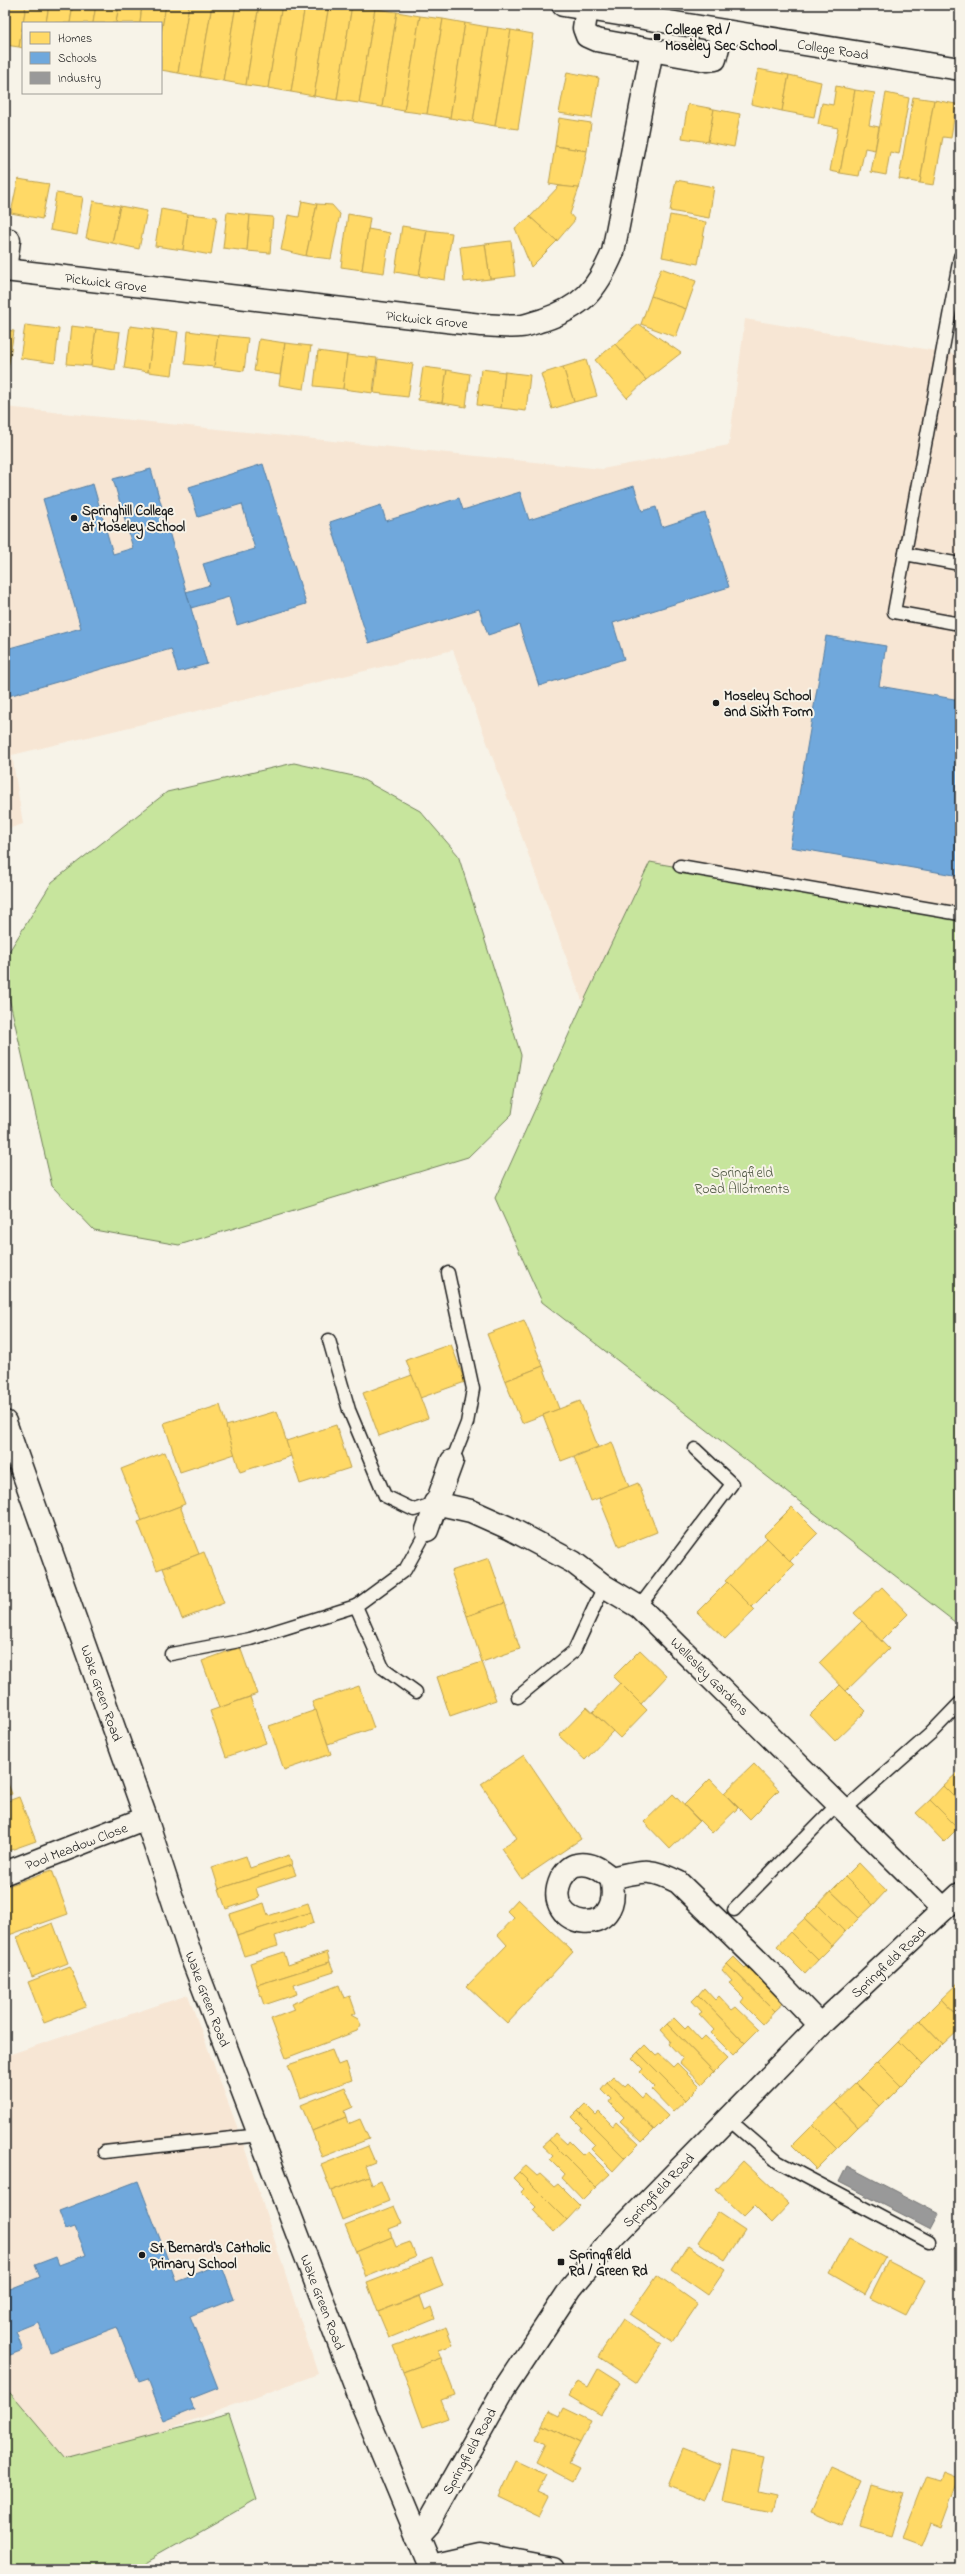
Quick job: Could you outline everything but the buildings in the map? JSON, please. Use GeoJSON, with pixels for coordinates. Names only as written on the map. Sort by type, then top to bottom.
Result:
{"type":"FeatureCollection","features":[{"type":"Feature","properties":{"kind":"street","name":"College Road"},"geometry":{"type":"LineString","coordinates":[[563,5],[722,32],[960,69]]}},
{"type":"Feature","properties":{"kind":"street"},"geometry":{"type":"LineString","coordinates":[[587,9],[584,28],[587,36],[596,40],[707,60],[715,59],[722,32]]}},
{"type":"Feature","properties":{"kind":"street","name":"Pickwick Grove"},"geometry":{"type":"LineString","coordinates":[[9,240],[5,271],[481,325],[522,326],[553,316],[576,306],[591,292],[604,272],[613,252],[652,50]]}},
{"type":"Feature","properties":{"kind":"street","name":"Wake Green Road"},"geometry":{"type":"LineString","coordinates":[[5,1422],[146,1818],[190,1953],[363,2406],[430,2567]]}},
{"type":"Feature","properties":{"kind":"street"},"geometry":{"type":"LineString","coordinates":[[427,1530],[435,1503],[452,1461]]}},
{"type":"Feature","properties":{"kind":"street","name":"Wellesley Gardens"},"geometry":{"type":"LineString","coordinates":[[435,1503],[471,1511],[510,1528],[573,1562],[604,1586],[639,1607],[944,1909]]}},
{"type":"Feature","properties":{"kind":"street","name":"Pool Meadow Close"},"geometry":{"type":"LineString","coordinates":[[5,1873],[146,1818]]}},
{"type":"Feature","properties":{"kind":"street"},"geometry":{"type":"LineString","coordinates":[[612,1878],[655,1871],[678,1882],[761,1963],[820,2025]]}},
{"type":"Feature","properties":{"kind":"street","name":"Springfield Road"},"geometry":{"type":"LineString","coordinates":[[417,2536],[428,2524],[502,2391],[571,2288],[614,2236],[727,2118],[820,2025],[960,1894]]}},
{"type":"Feature","properties":{"kind":"street"},"geometry":{"type":"LineString","coordinates":[[430,2567],[479,2555],[553,2569]]}},
{"type":"Feature","properties":{"kind":"lane"},"geometry":{"type":"LineString","coordinates":[[960,257],[894,612],[960,624]]}},
{"type":"Feature","properties":{"kind":"lane"},"geometry":{"type":"LineString","coordinates":[[905,554],[960,564]]}},
{"type":"Feature","properties":{"kind":"lane"},"geometry":{"type":"LineString","coordinates":[[680,866],[960,914]]}},
{"type":"Feature","properties":{"kind":"lane"},"geometry":{"type":"LineString","coordinates":[[448,1273],[473,1389],[467,1422],[452,1461]]}},
{"type":"Feature","properties":{"kind":"lane"},"geometry":{"type":"LineString","coordinates":[[329,1340],[349,1410],[385,1496],[414,1510],[435,1503]]}},
{"type":"Feature","properties":{"kind":"lane"},"geometry":{"type":"LineString","coordinates":[[639,1607],[732,1484],[695,1449]]}},
{"type":"Feature","properties":{"kind":"lane"},"geometry":{"type":"LineString","coordinates":[[171,1654],[250,1639],[356,1606],[405,1570],[427,1530]]}},
{"type":"Feature","properties":{"kind":"lane"},"geometry":{"type":"LineString","coordinates":[[518,1697],[574,1651],[604,1586]]}},
{"type":"Feature","properties":{"kind":"lane"},"geometry":{"type":"LineString","coordinates":[[356,1606],[383,1668],[416,1692]]}},
{"type":"Feature","properties":{"kind":"lane"},"geometry":{"type":"LineString","coordinates":[[734,1910],[841,1807],[930,1734],[960,1703]]}},
{"type":"Feature","properties":{"kind":"lane"},"geometry":{"type":"LineString","coordinates":[[727,2118],[778,2162],[929,2242]]}},
{"type":"Feature","properties":{"kind":"lane"},"geometry":{"type":"LineString","coordinates":[[104,2152],[260,2135]]}},
{"type":"Feature","properties":{"kind":"shaded area","name":"Moseley School and Sixth Form"},"geometry":{"type":"Polygon","coordinates":[[[745,319],[960,355],[960,918],[650,862],[583,1003],[453,650],[12,755],[23,824],[5,830],[5,407],[602,469],[729,445],[745,319]]]}},
{"type":"Feature","properties":{"kind":"shaded area","name":"St Bernard's Catholic Primary School"},"geometry":{"type":"Polygon","coordinates":[[[188,1995],[241,2137],[318,2374],[30,2480],[5,2421],[5,2056],[188,1995]]]}},
{"type":"Feature","properties":{"kind":"green space"},"geometry":{"type":"Polygon","coordinates":[[[294,763],[358,777],[420,811],[458,855],[521,1055],[512,1114],[468,1157],[179,1245],[94,1230],[52,1186],[5,980],[5,958],[52,882],[167,792],[294,763]]]}},
{"type":"Feature","properties":{"kind":"green space","name":"Springfield Road Allotments"},"geometry":{"type":"Polygon","coordinates":[[[650,862],[960,918],[960,1626],[542,1302],[495,1198],[583,1003],[650,862]]]}},
{"type":"Feature","properties":{"kind":"green space"},"geometry":{"type":"Polygon","coordinates":[[[5,2387],[65,2458],[229,2414],[257,2499],[133,2569],[5,2569],[5,2387]]]}},
{"type":"Feature","properties":{"kind":"place","name":"College Rd / Moseley Sec School"},"geometry":{"type":"Point","coordinates":[657,37]}},
{"type":"Feature","properties":{"kind":"place","name":"Springhill College at Moseley School"},"geometry":{"type":"Point","coordinates":[74,518]}},
{"type":"Feature","properties":{"kind":"place","name":"Moseley School and Sixth Form"},"geometry":{"type":"Point","coordinates":[716,703]}},
{"type":"Feature","properties":{"kind":"place","name":"St Bernard's Catholic Primary School"},"geometry":{"type":"Point","coordinates":[142,2255]}},
{"type":"Feature","properties":{"kind":"place","name":"Springfield Rd / Green Rd"},"geometry":{"type":"Point","coordinates":[561,2262]}}]}
